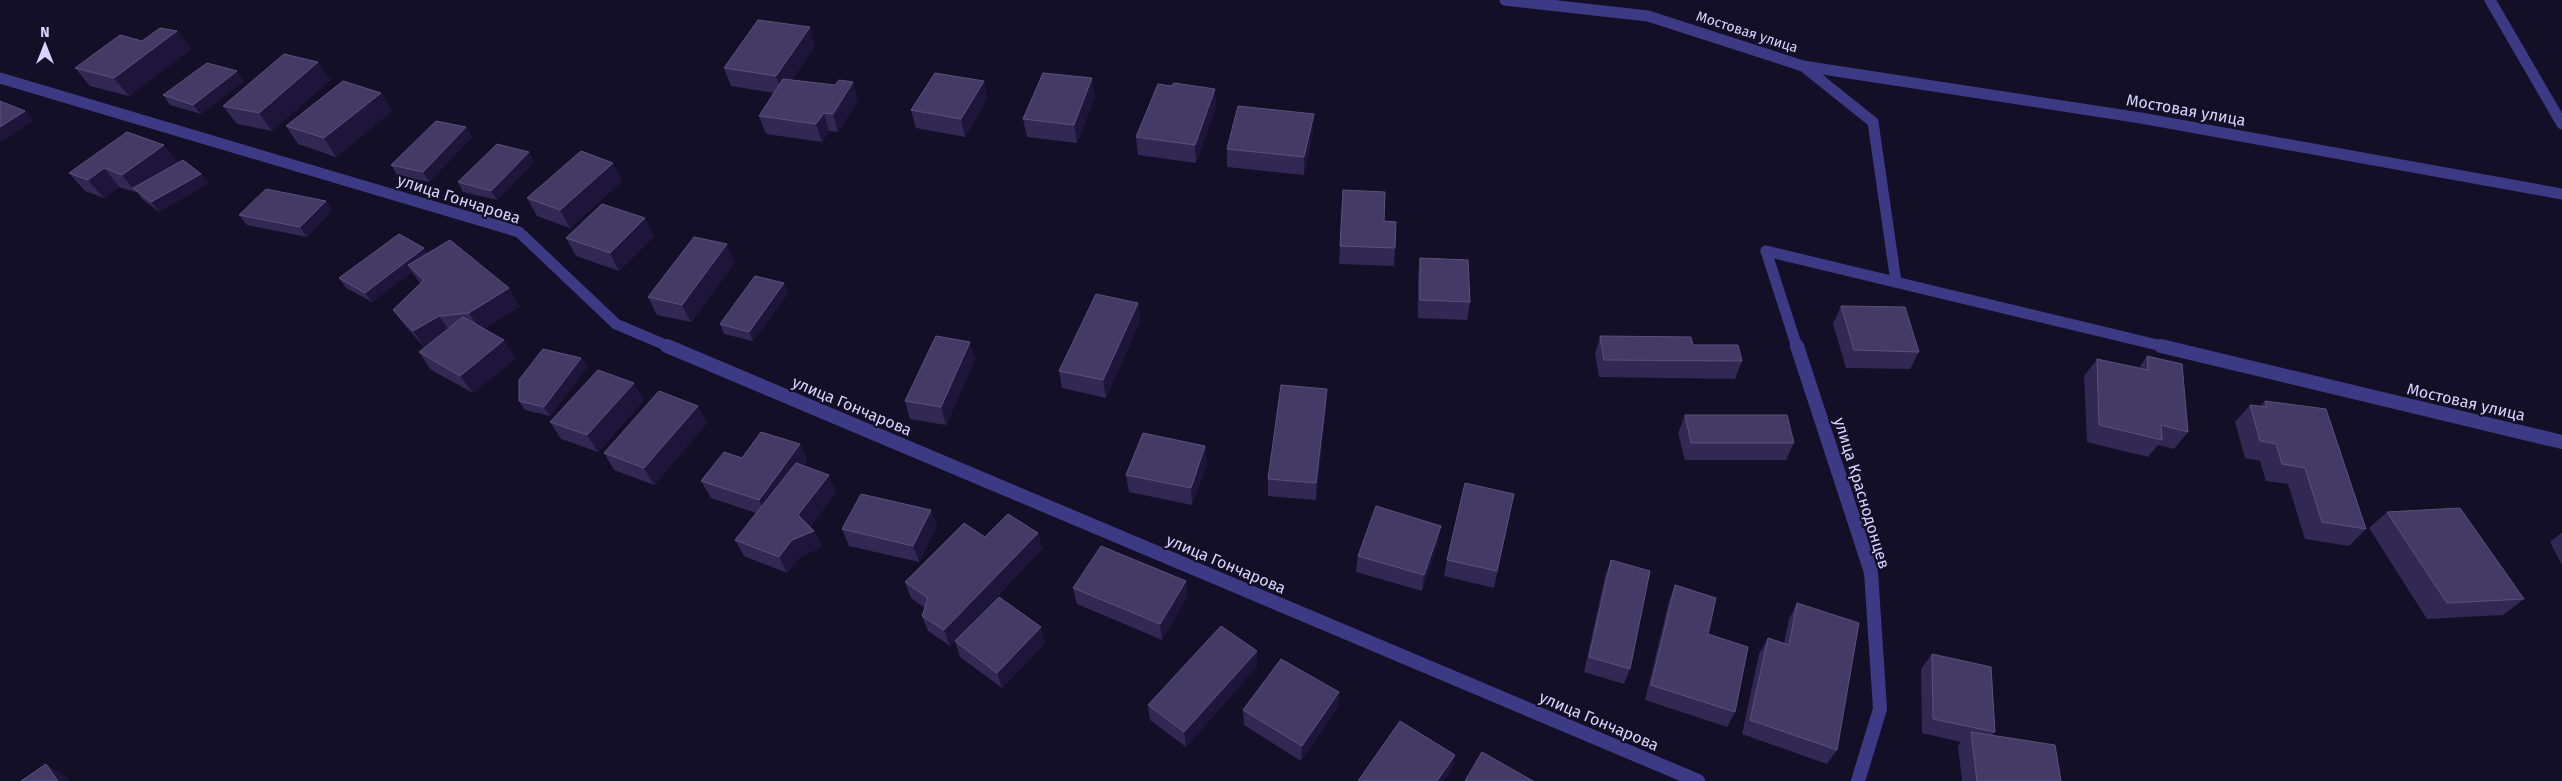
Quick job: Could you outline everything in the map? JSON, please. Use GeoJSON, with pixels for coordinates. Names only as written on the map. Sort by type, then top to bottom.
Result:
{"type":"FeatureCollection","features":[{"type":"Feature","properties":{"kind":"street","name":"Мостовая улица"},"geometry":{"type":"LineString","coordinates":[[1504,0],[1648,16],[1803,66],[2141,118],[2562,194]]}},
{"type":"Feature","properties":{"kind":"street"},"geometry":{"type":"LineString","coordinates":[[2490,0],[2562,124]]}},
{"type":"Feature","properties":{"kind":"street","name":"Мостовая улица"},"geometry":{"type":"LineString","coordinates":[[1803,66],[1873,122],[1896,282]]}},
{"type":"Feature","properties":{"kind":"street","name":"улица Гончарова"},"geometry":{"type":"LineString","coordinates":[[0,78],[8,78],[519,232],[616,324],[1698,781]]}},
{"type":"Feature","properties":{"kind":"street","name":"Мостовая улица"},"geometry":{"type":"LineString","coordinates":[[1766,251],[2562,442]]}},
{"type":"Feature","properties":{"kind":"street","name":"улица Краснодонцев"},"geometry":{"type":"LineString","coordinates":[[1766,251],[1871,572],[1880,709],[1858,781]]}},
{"type":"Feature","properties":{"kind":"building"},"geometry":{"type":"Polygon","coordinates":[[[758,20],[810,27],[776,76],[724,68],[758,20]]]}},
{"type":"Feature","properties":{"kind":"building"},"geometry":{"type":"Polygon","coordinates":[[[160,28],[177,31],[114,78],[75,68],[120,35],[142,41],[160,28]]]}},
{"type":"Feature","properties":{"kind":"building"},"geometry":{"type":"Polygon","coordinates":[[[284,54],[318,62],[259,113],[223,106],[284,54]]]}},
{"type":"Feature","properties":{"kind":"building"},"geometry":{"type":"Polygon","coordinates":[[[207,63],[237,71],[193,105],[163,95],[207,63]]]}},
{"type":"Feature","properties":{"kind":"building"},"geometry":{"type":"Polygon","coordinates":[[[935,73],[984,81],[961,119],[911,110],[935,73]]]}},
{"type":"Feature","properties":{"kind":"building"},"geometry":{"type":"Polygon","coordinates":[[[1043,73],[1092,78],[1074,125],[1023,119],[1043,73]]]}},
{"type":"Feature","properties":{"kind":"building"},"geometry":{"type":"Polygon","coordinates":[[[783,79],[835,85],[839,80],[853,82],[833,114],[824,113],[816,124],[759,116],[783,79]]]}},
{"type":"Feature","properties":{"kind":"building"},"geometry":{"type":"Polygon","coordinates":[[[343,81],[381,93],[324,138],[286,126],[343,81]]]}},
{"type":"Feature","properties":{"kind":"building"},"geometry":{"type":"Polygon","coordinates":[[[1174,83],[1215,89],[1195,145],[1136,137],[1158,84],[1171,86],[1174,83]]]}},
{"type":"Feature","properties":{"kind":"building"},"geometry":{"type":"Polygon","coordinates":[[[0,101],[25,111],[0,127],[0,101]]]}},
{"type":"Feature","properties":{"kind":"building"},"geometry":{"type":"Polygon","coordinates":[[[1238,106],[1314,114],[1304,157],[1227,149],[1238,106]]]}},
{"type":"Feature","properties":{"kind":"building"},"geometry":{"type":"Polygon","coordinates":[[[436,121],[466,127],[423,172],[391,165],[436,121]]]}},
{"type":"Feature","properties":{"kind":"building"},"geometry":{"type":"Polygon","coordinates":[[[127,132],[164,145],[122,175],[104,168],[88,180],[69,173],[127,132]]]}},
{"type":"Feature","properties":{"kind":"building"},"geometry":{"type":"Polygon","coordinates":[[[497,144],[529,152],[491,191],[458,182],[497,144]]]}},
{"type":"Feature","properties":{"kind":"building"},"geometry":{"type":"Polygon","coordinates":[[[581,151],[613,163],[560,210],[527,198],[581,151]]]}},
{"type":"Feature","properties":{"kind":"building"},"geometry":{"type":"Polygon","coordinates":[[[183,160],[201,174],[151,202],[133,188],[183,160]]]}},
{"type":"Feature","properties":{"kind":"building"},"geometry":{"type":"Polygon","coordinates":[[[266,189],[326,201],[300,227],[239,215],[266,189]]]}},
{"type":"Feature","properties":{"kind":"building"},"geometry":{"type":"Polygon","coordinates":[[[1343,190],[1385,192],[1384,221],[1396,222],[1395,248],[1340,246],[1343,190]]]}},
{"type":"Feature","properties":{"kind":"building"},"geometry":{"type":"Polygon","coordinates":[[[602,204],[645,218],[610,253],[566,238],[602,204]]]}},
{"type":"Feature","properties":{"kind":"building"},"geometry":{"type":"Polygon","coordinates":[[[399,234],[424,248],[365,293],[339,278],[399,234]]]}},
{"type":"Feature","properties":{"kind":"building"},"geometry":{"type":"Polygon","coordinates":[[[694,237],[727,244],[682,305],[648,297],[694,237]]]}},
{"type":"Feature","properties":{"kind":"building"},"geometry":{"type":"Polygon","coordinates":[[[450,240],[509,288],[469,313],[439,316],[413,331],[393,310],[424,280],[408,265],[450,240]]]}},
{"type":"Feature","properties":{"kind":"building"},"geometry":{"type":"Polygon","coordinates":[[[1420,258],[1468,260],[1470,302],[1420,300],[1420,258]]]}},
{"type":"Feature","properties":{"kind":"building"},"geometry":{"type":"Polygon","coordinates":[[[755,276],[784,283],[749,332],[720,324],[755,276]]]}},
{"type":"Feature","properties":{"kind":"building"},"geometry":{"type":"Polygon","coordinates":[[[1096,294],[1138,303],[1103,380],[1059,371],[1096,294]]]}},
{"type":"Feature","properties":{"kind":"building"},"geometry":{"type":"Polygon","coordinates":[[[1841,306],[1905,307],[1919,352],[1854,350],[1841,306]]]}},
{"type":"Feature","properties":{"kind":"building"},"geometry":{"type":"Polygon","coordinates":[[[463,317],[504,340],[460,376],[419,352],[463,317]]]}},
{"type":"Feature","properties":{"kind":"building"},"geometry":{"type":"Polygon","coordinates":[[[936,336],[970,342],[941,407],[905,401],[936,336]]]}},
{"type":"Feature","properties":{"kind":"building"},"geometry":{"type":"Polygon","coordinates":[[[1600,336],[1691,337],[1693,345],[1738,345],[1742,361],[1604,360],[1600,336]]]}},
{"type":"Feature","properties":{"kind":"building"},"geometry":{"type":"Polygon","coordinates":[[[543,349],[581,358],[544,407],[519,401],[519,380],[543,349]]]}},
{"type":"Feature","properties":{"kind":"building"},"geometry":{"type":"Polygon","coordinates":[[[2147,356],[2182,364],[2188,432],[2161,425],[2162,440],[2099,425],[2097,359],[2148,370],[2147,356]]]}},
{"type":"Feature","properties":{"kind":"building"},"geometry":{"type":"Polygon","coordinates":[[[598,370],[634,383],[587,435],[550,422],[598,370]]]}},
{"type":"Feature","properties":{"kind":"building"},"geometry":{"type":"Polygon","coordinates":[[[1281,385],[1327,389],[1316,483],[1268,479],[1281,385]]]}},
{"type":"Feature","properties":{"kind":"building"},"geometry":{"type":"Polygon","coordinates":[[[659,391],[698,406],[644,468],[604,453],[659,391]]]}},
{"type":"Feature","properties":{"kind":"building"},"geometry":{"type":"Polygon","coordinates":[[[2265,401],[2326,409],[2366,529],[2322,522],[2305,468],[2282,464],[2276,444],[2260,441],[2250,405],[2267,407],[2265,401]]]}},
{"type":"Feature","properties":{"kind":"building"},"geometry":{"type":"Polygon","coordinates":[[[1685,415],[1787,415],[1794,443],[1691,443],[1685,415]]]}},
{"type":"Feature","properties":{"kind":"building"},"geometry":{"type":"Polygon","coordinates":[[[761,432],[800,444],[759,500],[701,481],[724,452],[742,458],[761,432]]]}},
{"type":"Feature","properties":{"kind":"building"},"geometry":{"type":"Polygon","coordinates":[[[1143,433],[1205,446],[1191,488],[1126,475],[1143,433]]]}},
{"type":"Feature","properties":{"kind":"building"},"geometry":{"type":"Polygon","coordinates":[[[796,463],[829,475],[798,515],[814,531],[792,540],[779,557],[735,540],[796,463]]]}},
{"type":"Feature","properties":{"kind":"building"},"geometry":{"type":"Polygon","coordinates":[[[1465,483],[1514,494],[1497,571],[1447,560],[1465,483]]]}},
{"type":"Feature","properties":{"kind":"building"},"geometry":{"type":"Polygon","coordinates":[[[861,494],[931,510],[913,546],[842,529],[861,494]]]}},
{"type":"Feature","properties":{"kind":"building"},"geometry":{"type":"Polygon","coordinates":[[[1376,506],[1441,526],[1424,575],[1358,556],[1376,506]]]}},
{"type":"Feature","properties":{"kind":"building"},"geometry":{"type":"Polygon","coordinates":[[[2460,508],[2524,599],[2447,603],[2387,512],[2460,508]]]}},
{"type":"Feature","properties":{"kind":"building"},"geometry":{"type":"Polygon","coordinates":[[[1008,514],[1038,533],[944,630],[922,616],[928,598],[905,582],[964,523],[985,537],[1008,514]]]}},
{"type":"Feature","properties":{"kind":"building"},"geometry":{"type":"Polygon","coordinates":[[[1101,546],[1186,581],[1160,624],[1073,588],[1101,546]]]}},
{"type":"Feature","properties":{"kind":"building"},"geometry":{"type":"Polygon","coordinates":[[[1611,560],[1650,571],[1630,669],[1589,657],[1611,560]]]}},
{"type":"Feature","properties":{"kind":"building"},"geometry":{"type":"Polygon","coordinates":[[[1675,585],[1716,598],[1708,634],[1748,647],[1735,712],[1651,685],[1675,585]]]}},
{"type":"Feature","properties":{"kind":"building"},"geometry":{"type":"Polygon","coordinates":[[[999,597],[1041,627],[997,673],[955,641],[999,597]]]}},
{"type":"Feature","properties":{"kind":"building"},"geometry":{"type":"Polygon","coordinates":[[[1797,603],[1859,623],[1837,750],[1750,720],[1768,638],[1789,645],[1797,603]]]}},
{"type":"Feature","properties":{"kind":"building"},"geometry":{"type":"Polygon","coordinates":[[[1221,626],[1257,651],[1184,732],[1148,705],[1221,626]]]}},
{"type":"Feature","properties":{"kind":"building"},"geometry":{"type":"Polygon","coordinates":[[[1932,654],[1991,667],[1995,732],[1933,719],[1932,654]]]}},
{"type":"Feature","properties":{"kind":"building"},"geometry":{"type":"Polygon","coordinates":[[[1281,659],[1339,692],[1302,746],[1243,710],[1281,659]]]}},
{"type":"Feature","properties":{"kind":"building"},"geometry":{"type":"Polygon","coordinates":[[[1400,721],[1455,755],[1437,781],[1358,781],[1400,721]]]}},
{"type":"Feature","properties":{"kind":"building"},"geometry":{"type":"Polygon","coordinates":[[[1971,732],[2055,745],[2061,781],[1977,781],[1971,732]]]}},
{"type":"Feature","properties":{"kind":"building"},"geometry":{"type":"Polygon","coordinates":[[[1482,752],[1533,781],[1465,781],[1482,752]]]}},
{"type":"Feature","properties":{"kind":"building"},"geometry":{"type":"Polygon","coordinates":[[[46,764],[58,781],[21,781],[46,764]]]}}]}
